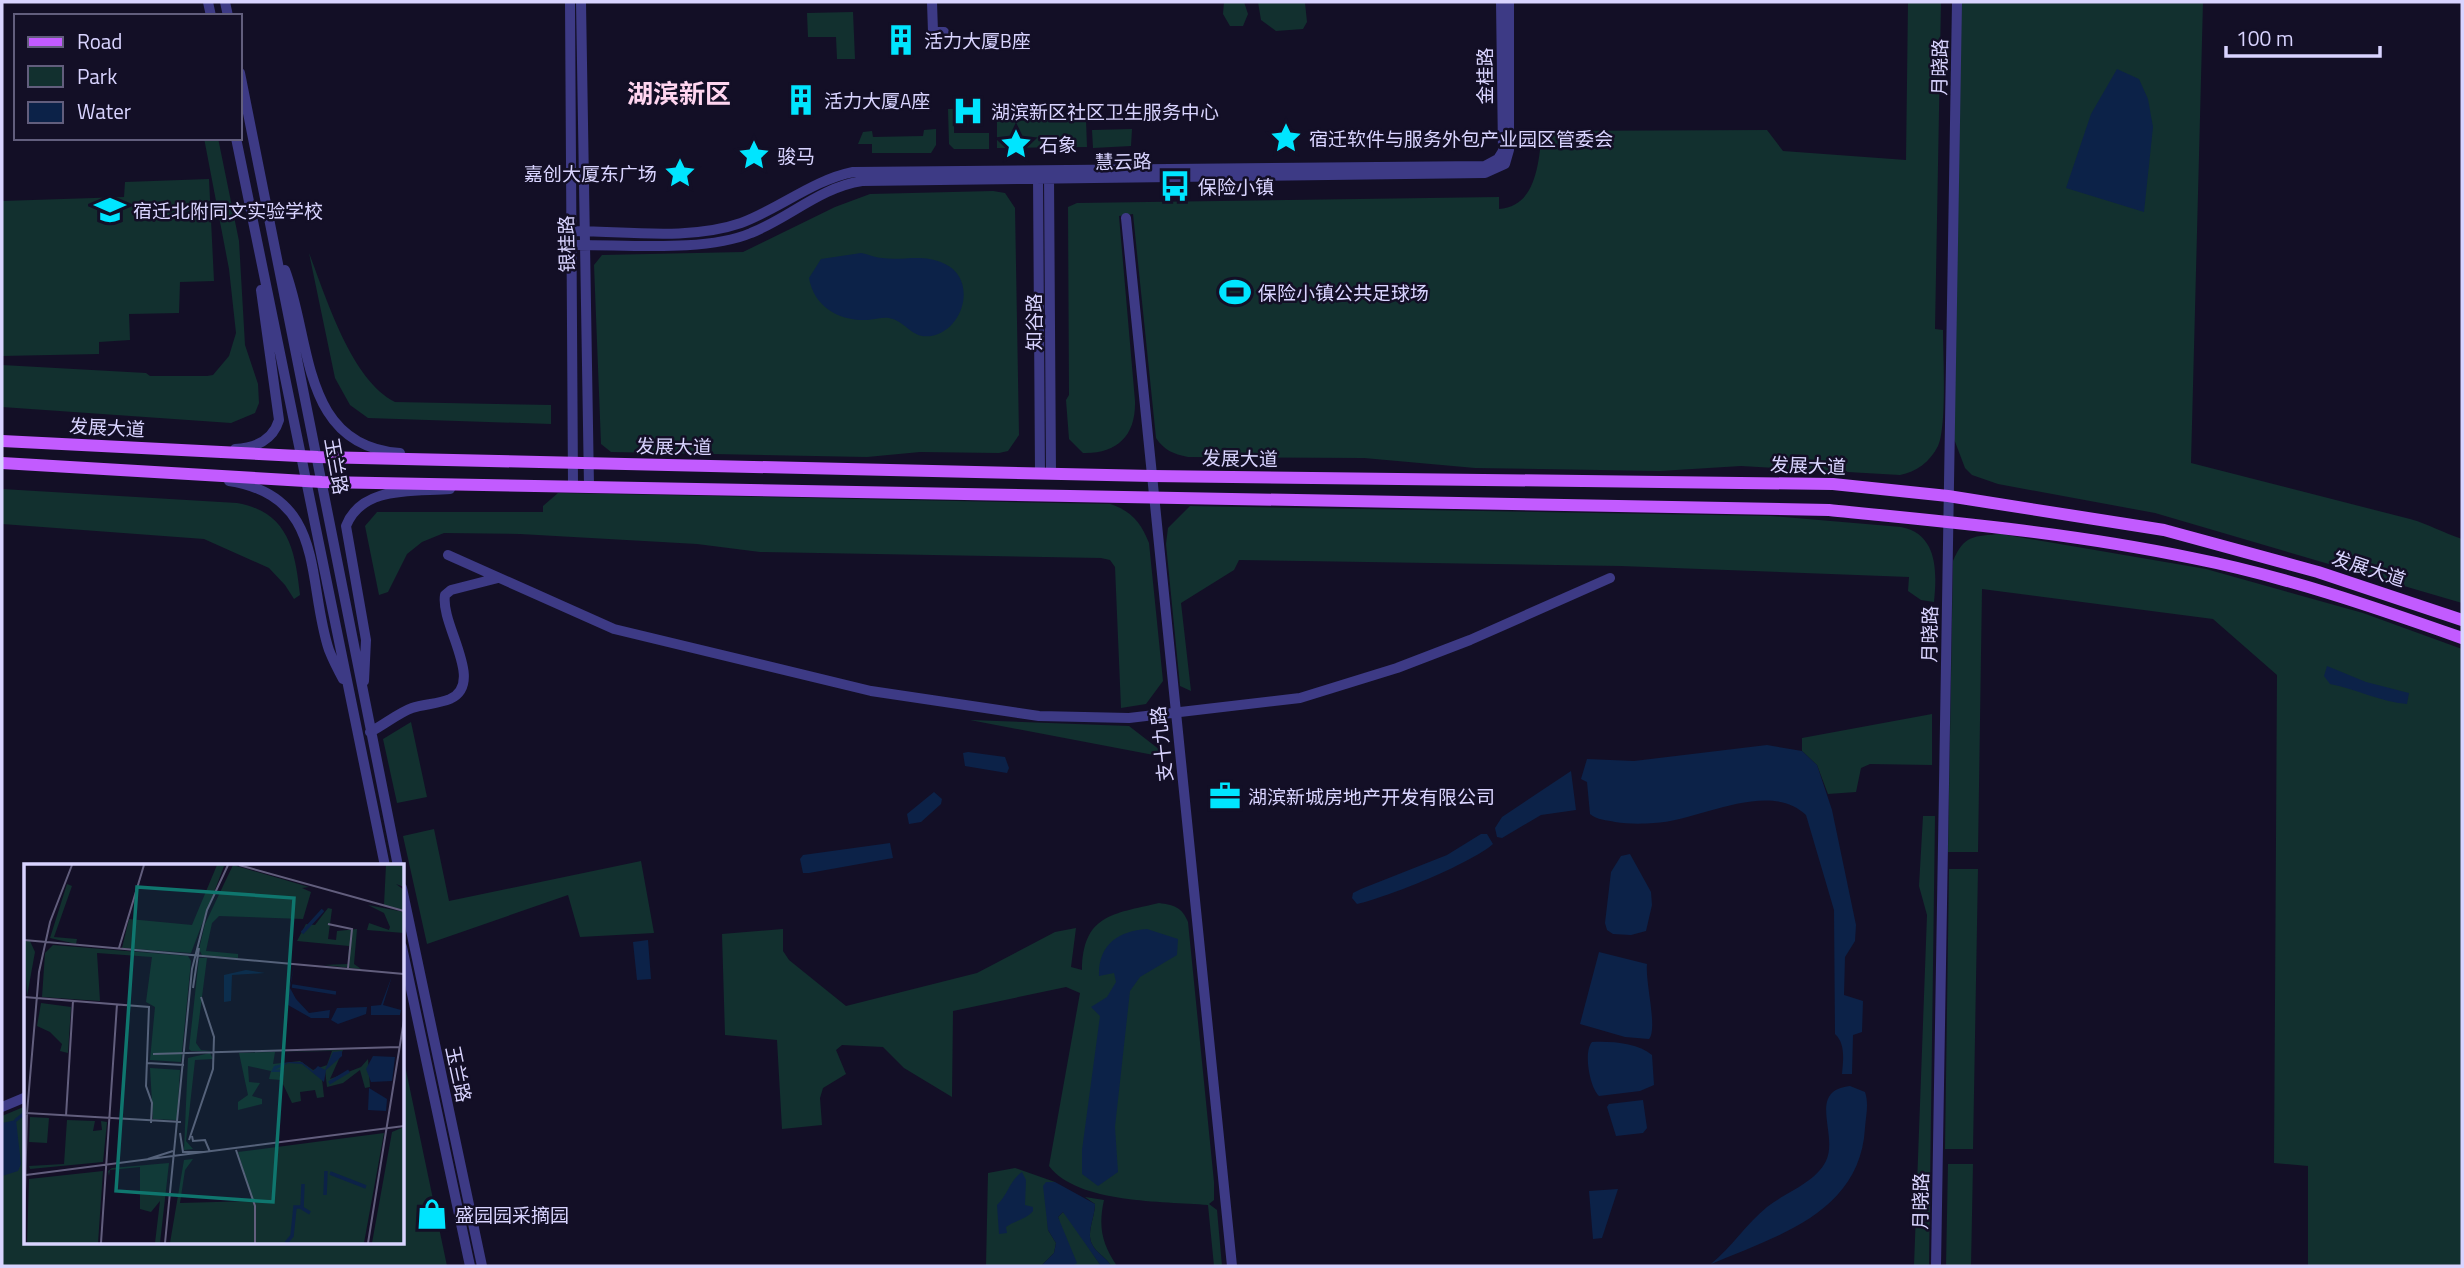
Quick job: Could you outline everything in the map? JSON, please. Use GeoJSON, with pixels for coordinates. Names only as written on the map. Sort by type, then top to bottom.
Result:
{"type":"FeatureCollection","features":[{"type":"Feature","properties":{"kind":"main road","name":"发展大道"},"geometry":{"type":"LineString","coordinates":[[2,441],[318,457],[573,463],[1152,476],[1833,484],[1948,496],[2164,530],[2318,572],[2462,620]]}},
{"type":"Feature","properties":{"kind":"main road","name":"发展大道"},"geometry":{"type":"LineString","coordinates":[[2,463],[322,482],[1829,510],[1948,521],[2115,543],[2196,558],[2300,585],[2462,638]]}},
{"type":"Feature","properties":{"kind":"street","name":"银桂路"},"geometry":{"type":"LineString","coordinates":[[570,2],[573,486]]}},
{"type":"Feature","properties":{"kind":"street","name":"银桂路"},"geometry":{"type":"LineString","coordinates":[[582,2],[589,486]]}},
{"type":"Feature","properties":{"kind":"street"},"geometry":{"type":"LineString","coordinates":[[932,2],[933,32],[944,32]]}},
{"type":"Feature","properties":{"kind":"street","name":"金桂路"},"geometry":{"type":"LineString","coordinates":[[1501,2],[1506,150]]}},
{"type":"Feature","properties":{"kind":"street","name":"金桂路"},"geometry":{"type":"LineString","coordinates":[[1506,150],[1509,2]]}},
{"type":"Feature","properties":{"kind":"street","name":"月晓路"},"geometry":{"type":"LineString","coordinates":[[1936,1266],[1957,2]]}},
{"type":"Feature","properties":{"kind":"street","name":"玉兰路"},"geometry":{"type":"LineString","coordinates":[[242,83],[398,864]]}},
{"type":"Feature","properties":{"kind":"street","name":"玉兰路"},"geometry":{"type":"LineString","coordinates":[[236,140],[385,864]]}},
{"type":"Feature","properties":{"kind":"street","name":"慧云路"},"geometry":{"type":"LineString","coordinates":[[570,230],[696,232],[720,228],[753,218],[830,179],[853,172],[1469,167],[1485,166],[1498,159],[1506,150]]}},
{"type":"Feature","properties":{"kind":"street","name":"慧云路"},"geometry":{"type":"LineString","coordinates":[[570,245],[708,244],[730,240],[752,233],[831,190],[851,183],[1485,173],[1505,164],[1506,150]]}},
{"type":"Feature","properties":{"kind":"street","name":"知谷路"},"geometry":{"type":"LineString","coordinates":[[1043,169],[1046,474]]}},
{"type":"Feature","properties":{"kind":"street","name":"支十九路"},"geometry":{"type":"LineString","coordinates":[[1126,218],[1232,1266]]}},
{"type":"Feature","properties":{"kind":"street"},"geometry":{"type":"LineString","coordinates":[[274,240],[297,303],[317,394],[325,412],[342,432],[358,444],[377,452],[505,461]]}},
{"type":"Feature","properties":{"kind":"street"},"geometry":{"type":"LineString","coordinates":[[192,451],[243,449],[258,444],[275,432],[278,407],[263,314],[257,244]]}},
{"type":"Feature","properties":{"kind":"street"},"geometry":{"type":"LineString","coordinates":[[187,474],[256,488],[292,514],[307,538],[329,649],[351,698]]}},
{"type":"Feature","properties":{"kind":"street"},"geometry":{"type":"LineString","coordinates":[[363,696],[366,640],[346,526],[349,518],[370,499],[386,494],[507,485]]}},
{"type":"Feature","properties":{"kind":"street"},"geometry":{"type":"LineString","coordinates":[[448,555],[614,629],[871,691],[1039,716],[1129,718],[1248,706],[1335,689],[1470,640],[1610,578]]}},
{"type":"Feature","properties":{"kind":"street"},"geometry":{"type":"LineString","coordinates":[[370,732],[412,708],[452,698],[462,690],[465,675],[444,609],[444,595],[451,590],[498,578]]}},
{"type":"Feature","properties":{"kind":"street","name":"玉兰路"},"geometry":{"type":"LineString","coordinates":[[404,897],[482,1266]]}},
{"type":"Feature","properties":{"kind":"street"},"geometry":{"type":"LineString","coordinates":[[404,944],[413,938]]}},
{"type":"Feature","properties":{"kind":"street","name":"玉兰路"},"geometry":{"type":"LineString","coordinates":[[404,954],[470,1266]]}},
{"type":"Feature","properties":{"kind":"street"},"geometry":{"type":"LineString","coordinates":[[2,1107],[24,1098]]}},
{"type":"Feature","properties":{"kind":"green space"},"geometry":{"type":"Polygon","coordinates":[[[1224,2],[1244,2],[1248,14],[1243,26],[1230,26],[1223,14],[1224,2]]]}},
{"type":"Feature","properties":{"kind":"green space"},"geometry":{"type":"Polygon","coordinates":[[[1258,2],[1305,3],[1307,22],[1303,29],[1276,31],[1261,20],[1258,2]]]}},
{"type":"Feature","properties":{"kind":"green space"},"geometry":{"type":"Polygon","coordinates":[[[1908,2],[1941,2],[1935,329],[1943,330],[1944,407],[1938,446],[1931,457],[1917,469],[1900,475],[1741,466],[1660,471],[1475,468],[1364,458],[1188,457],[1178,454],[1166,448],[1156,438],[1133,214],[1119,216],[1135,401],[1132,424],[1122,440],[1106,450],[1083,453],[1069,439],[1066,400],[1069,395],[1068,207],[1077,203],[1499,197],[1499,209],[1512,206],[1529,191],[1537,168],[1542,131],[1767,130],[1783,151],[1906,160],[1908,2]]]}},
{"type":"Feature","properties":{"kind":"green space"},"geometry":{"type":"Polygon","coordinates":[[[1961,2],[2203,2],[2191,463],[2410,519],[2462,539],[2462,603],[2155,513],[1998,484],[1972,475],[1965,468],[1954,439],[1961,2]]]}},
{"type":"Feature","properties":{"kind":"green space"},"geometry":{"type":"Polygon","coordinates":[[[853,12],[855,59],[837,59],[836,37],[808,37],[807,13],[853,12]]]}},
{"type":"Feature","properties":{"kind":"green space"},"geometry":{"type":"Polygon","coordinates":[[[948,109],[954,109],[954,133],[989,133],[989,149],[954,149],[949,144],[948,109]]]}},
{"type":"Feature","properties":{"kind":"green space"},"geometry":{"type":"Polygon","coordinates":[[[1086,120],[1087,147],[997,148],[997,121],[1086,120]]]}},
{"type":"Feature","properties":{"kind":"green space"},"geometry":{"type":"Polygon","coordinates":[[[936,129],[936,145],[931,153],[872,153],[872,144],[858,144],[863,132],[872,131],[873,137],[923,136],[924,130],[936,129]]]}},
{"type":"Feature","properties":{"kind":"green space"},"geometry":{"type":"Polygon","coordinates":[[[1132,129],[1131,146],[1093,148],[1092,130],[1132,129]]]}},
{"type":"Feature","properties":{"kind":"green space"},"geometry":{"type":"Polygon","coordinates":[[[204,140],[218,140],[239,241],[245,345],[258,384],[259,403],[255,413],[231,423],[2,407],[2,365],[146,373],[150,376],[213,375],[229,356],[236,333],[229,269],[204,140]]]}},
{"type":"Feature","properties":{"kind":"green space"},"geometry":{"type":"Polygon","coordinates":[[[209,179],[214,281],[180,282],[179,313],[129,314],[130,340],[99,342],[99,354],[2,356],[2,201],[124,197],[125,182],[209,179]]]}},
{"type":"Feature","properties":{"kind":"green space"},"geometry":{"type":"Polygon","coordinates":[[[1005,193],[1015,208],[1019,435],[1008,451],[920,452],[867,457],[611,452],[601,444],[594,265],[602,255],[743,252],[835,207],[870,194],[1005,193]]]}},
{"type":"Feature","properties":{"kind":"green space"},"geometry":{"type":"Polygon","coordinates":[[[309,253],[342,336],[365,376],[379,391],[395,402],[551,405],[551,424],[368,418],[350,405],[335,378],[309,253]]]}},
{"type":"Feature","properties":{"kind":"green space"},"geometry":{"type":"Polygon","coordinates":[[[2,489],[237,503],[254,508],[268,515],[286,535],[295,562],[300,595],[294,599],[269,568],[204,539],[2,524],[2,489]]]}},
{"type":"Feature","properties":{"kind":"green space"},"geometry":{"type":"Polygon","coordinates":[[[558,493],[1110,504],[1135,519],[1149,543],[1163,681],[1146,704],[1121,708],[1115,567],[1110,560],[1101,558],[760,552],[697,544],[520,534],[444,533],[422,542],[407,554],[388,592],[379,595],[365,526],[377,512],[543,512],[543,506],[558,493]]]}},
{"type":"Feature","properties":{"kind":"green space"},"geometry":{"type":"Polygon","coordinates":[[[1190,506],[1771,516],[1901,527],[1922,537],[1928,546],[1935,567],[1934,602],[1921,600],[1908,591],[1909,577],[1621,566],[1239,560],[1234,570],[1181,603],[1191,691],[1180,686],[1166,544],[1168,528],[1190,506]]]}},
{"type":"Feature","properties":{"kind":"green space"},"geometry":{"type":"Polygon","coordinates":[[[2001,534],[2206,569],[2363,613],[2462,649],[2462,1266],[2308,1266],[2308,1166],[2274,1163],[2277,675],[2213,619],[1982,589],[1978,852],[1948,852],[1953,561],[1961,546],[1971,538],[2001,534]]]}},
{"type":"Feature","properties":{"kind":"green space"},"geometry":{"type":"Polygon","coordinates":[[[1932,714],[1932,765],[1870,764],[1861,768],[1856,792],[1828,794],[1817,765],[1802,751],[1802,738],[1932,714]]]}},
{"type":"Feature","properties":{"kind":"green space"},"geometry":{"type":"Polygon","coordinates":[[[970,720],[1129,726],[1160,750],[1159,756],[970,720]]]}},
{"type":"Feature","properties":{"kind":"green space"},"geometry":{"type":"Polygon","coordinates":[[[411,722],[427,797],[397,803],[383,739],[411,722]]]}},
{"type":"Feature","properties":{"kind":"green space"},"geometry":{"type":"Polygon","coordinates":[[[1923,816],[1935,816],[1929,1266],[1914,1266],[1927,915],[1919,886],[1923,816]]]}},
{"type":"Feature","properties":{"kind":"green space"},"geometry":{"type":"Polygon","coordinates":[[[434,829],[449,901],[641,861],[654,933],[580,937],[568,895],[427,944],[403,836],[434,829]]]}},
{"type":"Feature","properties":{"kind":"green space"},"geometry":{"type":"Polygon","coordinates":[[[1949,869],[1978,869],[1973,1149],[1945,1149],[1949,869]]]}},
{"type":"Feature","properties":{"kind":"green space"},"geometry":{"type":"Polygon","coordinates":[[[1159,903],[1177,908],[1188,922],[1214,1182],[1214,1200],[1209,1204],[1217,1210],[1222,1266],[1214,1266],[1208,1205],[1146,1201],[1100,1194],[1080,1188],[1062,1178],[1049,1166],[1080,993],[1066,987],[953,1011],[952,1097],[904,1068],[883,1047],[842,1045],[836,1050],[846,1074],[823,1088],[820,1098],[822,1125],[782,1129],[777,1040],[725,1035],[722,934],[783,929],[783,951],[789,960],[846,1006],[977,973],[1055,932],[1076,928],[1071,967],[1082,970],[1088,938],[1103,920],[1127,910],[1159,903]]]}},
{"type":"Feature","properties":{"kind":"green space"},"geometry":{"type":"Polygon","coordinates":[[[404,1061],[447,1266],[2,1266],[2,1116],[24,1107],[24,1244],[404,1244],[404,1061]]]}},
{"type":"Feature","properties":{"kind":"green space"},"geometry":{"type":"Polygon","coordinates":[[[1948,1164],[1973,1164],[1971,1266],[1946,1266],[1948,1164]]]}},
{"type":"Feature","properties":{"kind":"green space"},"geometry":{"type":"Polygon","coordinates":[[[1015,1168],[1055,1182],[1046,1182],[1048,1230],[1056,1243],[1054,1253],[1041,1266],[986,1266],[988,1173],[1015,1168]]]}},
{"type":"Feature","properties":{"kind":"green space"},"geometry":{"type":"Polygon","coordinates":[[[1085,1197],[1104,1200],[1101,1219],[1103,1235],[1117,1266],[1111,1266],[1090,1240],[1095,1204],[1085,1197]]]}},
{"type":"Feature","properties":{"kind":"green space"},"geometry":{"type":"Polygon","coordinates":[[[1063,1212],[1101,1266],[1072,1266],[1058,1217],[1063,1212]]]}},
{"type":"Feature","properties":{"kind":"water"},"geometry":{"type":"Polygon","coordinates":[[[2117,69],[2139,79],[2148,99],[2153,127],[2144,212],[2066,188],[2091,114],[2117,69]]]}},
{"type":"Feature","properties":{"kind":"water"},"geometry":{"type":"Polygon","coordinates":[[[861,253],[890,259],[929,259],[945,264],[955,271],[961,281],[964,292],[959,315],[943,332],[924,336],[889,318],[857,320],[829,310],[816,297],[809,278],[821,259],[861,253]]]}},
{"type":"Feature","properties":{"kind":"water"},"geometry":{"type":"Polygon","coordinates":[[[2327,666],[2366,682],[2409,693],[2407,704],[2387,701],[2330,684],[2324,676],[2327,666]]]}},
{"type":"Feature","properties":{"kind":"water"},"geometry":{"type":"Polygon","coordinates":[[[1767,745],[1802,751],[1817,765],[1832,810],[1856,925],[1855,941],[1845,957],[1844,995],[1863,1001],[1862,1032],[1853,1035],[1852,1074],[1842,1074],[1842,1048],[1835,1034],[1834,910],[1806,815],[1790,805],[1773,801],[1753,801],[1672,821],[1645,824],[1615,822],[1590,814],[1587,782],[1581,779],[1587,759],[1634,761],[1767,745]]]}},
{"type":"Feature","properties":{"kind":"water"},"geometry":{"type":"Polygon","coordinates":[[[963,753],[1005,757],[1009,768],[1007,773],[965,766],[963,753]]]}},
{"type":"Feature","properties":{"kind":"water"},"geometry":{"type":"Polygon","coordinates":[[[1571,771],[1576,810],[1541,815],[1502,838],[1497,837],[1495,828],[1502,817],[1571,771]]]}},
{"type":"Feature","properties":{"kind":"water"},"geometry":{"type":"Polygon","coordinates":[[[934,792],[942,799],[941,804],[921,822],[909,824],[907,814],[934,792]]]}},
{"type":"Feature","properties":{"kind":"water"},"geometry":{"type":"Polygon","coordinates":[[[1481,834],[1487,834],[1493,844],[1466,861],[1428,879],[1371,900],[1357,904],[1352,898],[1353,893],[1361,889],[1447,855],[1481,834]]]}},
{"type":"Feature","properties":{"kind":"water"},"geometry":{"type":"Polygon","coordinates":[[[890,843],[893,858],[803,873],[800,859],[803,855],[890,843]]]}},
{"type":"Feature","properties":{"kind":"water"},"geometry":{"type":"Polygon","coordinates":[[[1630,854],[1651,892],[1652,905],[1646,931],[1631,935],[1613,934],[1607,930],[1605,923],[1611,872],[1621,856],[1630,854]]]}},
{"type":"Feature","properties":{"kind":"water"},"geometry":{"type":"Polygon","coordinates":[[[1147,929],[1178,939],[1177,955],[1140,977],[1130,991],[1115,1127],[1118,1172],[1098,1186],[1082,1174],[1082,1150],[1100,1016],[1091,1007],[1107,997],[1116,982],[1114,973],[1099,976],[1106,948],[1127,933],[1147,929]]]}},
{"type":"Feature","properties":{"kind":"water"},"geometry":{"type":"Polygon","coordinates":[[[648,940],[651,979],[637,980],[633,942],[648,940]]]}},
{"type":"Feature","properties":{"kind":"water"},"geometry":{"type":"Polygon","coordinates":[[[1599,952],[1647,964],[1652,1015],[1649,1039],[1625,1037],[1580,1024],[1599,952]]]}},
{"type":"Feature","properties":{"kind":"water"},"geometry":{"type":"Polygon","coordinates":[[[1592,1042],[1624,1044],[1652,1055],[1654,1085],[1640,1091],[1599,1096],[1589,1070],[1588,1054],[1592,1042]]]}},
{"type":"Feature","properties":{"kind":"water"},"geometry":{"type":"Polygon","coordinates":[[[1850,1086],[1865,1092],[1867,1105],[1860,1157],[1848,1181],[1831,1201],[1811,1217],[1762,1243],[1711,1264],[1767,1207],[1808,1181],[1821,1169],[1829,1150],[1826,1105],[1837,1090],[1850,1086]]]}},
{"type":"Feature","properties":{"kind":"water"},"geometry":{"type":"Polygon","coordinates":[[[1643,1100],[1647,1128],[1643,1133],[1616,1136],[1607,1107],[1609,1104],[1643,1100]]]}},
{"type":"Feature","properties":{"kind":"water"},"geometry":{"type":"Polygon","coordinates":[[[16,1120],[21,1164],[18,1171],[2,1176],[2,1123],[16,1120]]]}},
{"type":"Feature","properties":{"kind":"water"},"geometry":{"type":"Polygon","coordinates":[[[1022,1172],[1026,1180],[1025,1205],[1033,1207],[1033,1211],[1006,1227],[1007,1233],[999,1234],[997,1205],[1022,1172]]]}},
{"type":"Feature","properties":{"kind":"water"},"geometry":{"type":"Polygon","coordinates":[[[1046,1182],[1055,1182],[1095,1204],[1090,1240],[1111,1266],[1101,1266],[1063,1212],[1058,1217],[1077,1263],[1072,1266],[1041,1266],[1054,1253],[1056,1243],[1048,1230],[1043,1186],[1046,1182]]]}},
{"type":"Feature","properties":{"kind":"water"},"geometry":{"type":"Polygon","coordinates":[[[1618,1189],[1602,1238],[1593,1239],[1589,1191],[1618,1189]]]}},
{"type":"Feature","properties":{"kind":"waterway"},"geometry":{"type":"LineString","coordinates":[[16,1120],[24,1114]]}},
{"type":"Feature","properties":{"kind":"place","name":"活力大厦B座"},"geometry":{"type":"Point","coordinates":[901,40]}},
{"type":"Feature","properties":{"kind":"place","name":"活力大厦A座"},"geometry":{"type":"Point","coordinates":[801,100]}},
{"type":"Feature","properties":{"kind":"place","name":"湖滨新区社区卫生服务中心"},"geometry":{"type":"Point","coordinates":[968,111]}},
{"type":"Feature","properties":{"kind":"place","name":"宿迁软件与服务外包产业园区管委会"},"geometry":{"type":"Point","coordinates":[1286,138]}},
{"type":"Feature","properties":{"kind":"place","name":"石象"},"geometry":{"type":"Point","coordinates":[1016,144]}},
{"type":"Feature","properties":{"kind":"place","name":"骏马"},"geometry":{"type":"Point","coordinates":[754,155]}},
{"type":"Feature","properties":{"kind":"place","name":"嘉创大厦东广场"},"geometry":{"type":"Point","coordinates":[680,173]}},
{"type":"Feature","properties":{"kind":"place","name":"保险小镇"},"geometry":{"type":"Point","coordinates":[1175,186]}},
{"type":"Feature","properties":{"kind":"place","name":"宿迁北附同文实验学校"},"geometry":{"type":"Point","coordinates":[110,210]}},
{"type":"Feature","properties":{"kind":"place","name":"保险小镇公共足球场"},"geometry":{"type":"Point","coordinates":[1235,292]}},
{"type":"Feature","properties":{"kind":"place","name":"湖滨新城房地产开发有限公司"},"geometry":{"type":"Point","coordinates":[1225,796]}},
{"type":"Feature","properties":{"kind":"place","name":"盛园园采摘园"},"geometry":{"type":"Point","coordinates":[432,1214]}},
{"type":"Feature","properties":{"kind":"district","name":"湖滨新区"},"geometry":{"type":"Point","coordinates":[679,93]}}]}
